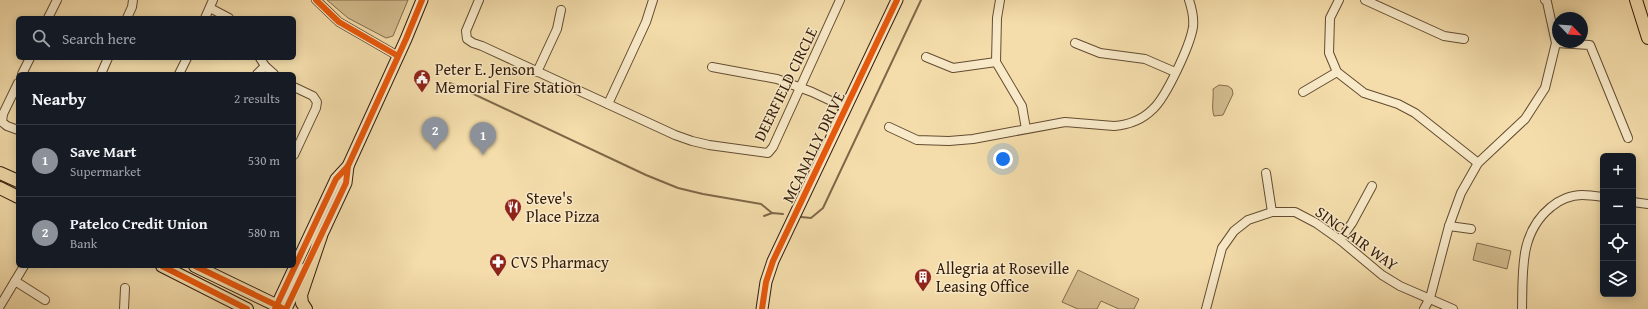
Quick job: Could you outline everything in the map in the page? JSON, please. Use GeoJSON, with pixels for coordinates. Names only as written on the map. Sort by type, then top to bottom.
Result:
{"type":"FeatureCollection","features":[{"type":"Feature","properties":{"kind":"main road"},"geometry":{"type":"LineString","coordinates":[[281,308],[321,236],[346,183],[348,166],[422,0]]}},
{"type":"Feature","properties":{"kind":"main road","name":"MCANALLY DRIVE"},"geometry":{"type":"LineString","coordinates":[[762,309],[766,282],[774,260],[898,0]]}},
{"type":"Feature","properties":{"kind":"main road"},"geometry":{"type":"LineString","coordinates":[[1636,0],[1648,38]]}},
{"type":"Feature","properties":{"kind":"main road"},"geometry":{"type":"LineString","coordinates":[[281,308],[336,179],[348,166]]}},
{"type":"Feature","properties":{"kind":"main road"},"geometry":{"type":"LineString","coordinates":[[0,172],[16,180]]}},
{"type":"Feature","properties":{"kind":"main road"},"geometry":{"type":"LineString","coordinates":[[0,188],[16,196]]}},
{"type":"Feature","properties":{"kind":"main road"},"geometry":{"type":"LineString","coordinates":[[306,309],[302,303],[301,295],[321,236]]}},
{"type":"Feature","properties":{"kind":"main road"},"geometry":{"type":"LineString","coordinates":[[166,268],[244,308]]}},
{"type":"Feature","properties":{"kind":"main road"},"geometry":{"type":"LineString","coordinates":[[199,268],[281,308]]}},
{"type":"Feature","properties":{"kind":"street"},"geometry":{"type":"LineString","coordinates":[[49,16],[57,0]]}},
{"type":"Feature","properties":{"kind":"street"},"geometry":{"type":"LineString","coordinates":[[127,16],[132,7],[133,0]]}},
{"type":"Feature","properties":{"kind":"street"},"geometry":{"type":"LineString","coordinates":[[206,16],[214,0]]}},
{"type":"Feature","properties":{"kind":"street"},"geometry":{"type":"LineString","coordinates":[[316,0],[340,22],[398,56]]}},
{"type":"Feature","properties":{"kind":"street","name":"DEERFIELD CIRCLE"},"geometry":{"type":"LineString","coordinates":[[479,0],[466,31],[467,39],[473,43],[675,135],[692,141],[768,153],[773,147],[840,0]]}},
{"type":"Feature","properties":{"kind":"street"},"geometry":{"type":"LineString","coordinates":[[608,104],[646,22],[653,0]]}},
{"type":"Feature","properties":{"kind":"street"},"geometry":{"type":"LineString","coordinates":[[1000,0],[997,18],[996,62],[1022,106],[1026,129]]}},
{"type":"Feature","properties":{"kind":"street"},"geometry":{"type":"LineString","coordinates":[[889,127],[917,140],[936,140],[973,139],[1065,122],[1107,126],[1130,123],[1146,115],[1158,103],[1175,72],[1192,33],[1193,17],[1189,0]]}},
{"type":"Feature","properties":{"kind":"street"},"geometry":{"type":"LineString","coordinates":[[1339,0],[1330,18],[1329,54],[1337,72],[1364,93],[1398,104],[1414,113],[1478,163]]}},
{"type":"Feature","properties":{"kind":"street"},"geometry":{"type":"LineString","coordinates":[[1365,0],[1444,36],[1464,39]]}},
{"type":"Feature","properties":{"kind":"street"},"geometry":{"type":"LineString","coordinates":[[1545,0],[1547,2],[1552,24]]}},
{"type":"Feature","properties":{"kind":"street"},"geometry":{"type":"LineString","coordinates":[[210,8],[225,16]]}},
{"type":"Feature","properties":{"kind":"street"},"geometry":{"type":"LineString","coordinates":[[537,72],[557,29],[561,10]]}},
{"type":"Feature","properties":{"kind":"street"},"geometry":{"type":"LineString","coordinates":[[1075,43],[1100,53],[1146,59],[1175,72]]}},
{"type":"Feature","properties":{"kind":"street"},"geometry":{"type":"LineString","coordinates":[[1588,45],[1590,45],[1628,138]]}},
{"type":"Feature","properties":{"kind":"street"},"geometry":{"type":"LineString","coordinates":[[1424,309],[1430,298],[1449,226],[1461,194],[1478,163],[1525,120],[1545,88],[1555,48]]}},
{"type":"Feature","properties":{"kind":"street"},"geometry":{"type":"LineString","coordinates":[[926,57],[953,68],[996,62]]}},
{"type":"Feature","properties":{"kind":"street"},"geometry":{"type":"LineString","coordinates":[[23,72],[29,60]]}},
{"type":"Feature","properties":{"kind":"street"},"geometry":{"type":"LineString","coordinates":[[102,72],[107,60]]}},
{"type":"Feature","properties":{"kind":"street"},"geometry":{"type":"LineString","coordinates":[[180,72],[185,60]]}},
{"type":"Feature","properties":{"kind":"street"},"geometry":{"type":"LineString","coordinates":[[261,60],[272,72]]}},
{"type":"Feature","properties":{"kind":"street"},"geometry":{"type":"LineString","coordinates":[[259,72],[265,66]]}},
{"type":"Feature","properties":{"kind":"street"},"geometry":{"type":"LineString","coordinates":[[712,67],[777,79],[801,87],[846,108]]}},
{"type":"Feature","properties":{"kind":"street"},"geometry":{"type":"LineString","coordinates":[[1303,92],[1337,72]]}},
{"type":"Feature","properties":{"kind":"street"},"geometry":{"type":"LineString","coordinates":[[16,87],[3,114],[2,122],[7,126],[16,129]]}},
{"type":"Feature","properties":{"kind":"street"},"geometry":{"type":"LineString","coordinates":[[296,88],[313,96],[317,102],[316,108],[296,151]]}},
{"type":"Feature","properties":{"kind":"street"},"geometry":{"type":"LineString","coordinates":[[1266,173],[1272,212]]}},
{"type":"Feature","properties":{"kind":"street"},"geometry":{"type":"LineString","coordinates":[[1340,240],[1356,216],[1372,186]]}},
{"type":"Feature","properties":{"kind":"street"},"geometry":{"type":"LineString","coordinates":[[1522,309],[1524,255],[1528,237],[1541,215],[1558,201],[1581,195],[1600,197]]}},
{"type":"Feature","properties":{"kind":"street"},"geometry":{"type":"LineString","coordinates":[[1636,202],[1648,204]]}},
{"type":"Feature","properties":{"kind":"street","name":"SINCLAIR WAY"},"geometry":{"type":"LineString","coordinates":[[1206,309],[1222,248],[1234,231],[1248,220],[1272,212],[1295,212],[1316,223],[1340,240],[1382,275],[1400,286],[1453,309]]}},
{"type":"Feature","properties":{"kind":"street"},"geometry":{"type":"LineString","coordinates":[[1449,226],[1471,229]]}},
{"type":"Feature","properties":{"kind":"street"},"geometry":{"type":"LineString","coordinates":[[0,306],[23,268]]}},
{"type":"Feature","properties":{"kind":"street"},"geometry":{"type":"LineString","coordinates":[[15,281],[45,300]]}},
{"type":"Feature","properties":{"kind":"street"},"geometry":{"type":"LineString","coordinates":[[124,309],[125,288]]}},
{"type":"Feature","properties":{"kind":"shaded area"},"geometry":{"type":"Polygon","coordinates":[[[327,0],[408,0],[393,36],[386,38],[348,18],[327,0]]]}},
{"type":"Feature","properties":{"kind":"shaded area"},"geometry":{"type":"Polygon","coordinates":[[[1219,85],[1228,86],[1232,89],[1233,94],[1223,115],[1214,116],[1213,89],[1219,85]]]}},
{"type":"Feature","properties":{"kind":"shaded area"},"geometry":{"type":"Polygon","coordinates":[[[1477,243],[1511,251],[1507,269],[1473,260],[1477,243]]]}},
{"type":"Feature","properties":{"kind":"shaded area"},"geometry":{"type":"Polygon","coordinates":[[[1078,270],[1139,299],[1134,309],[1119,309],[1101,301],[1097,309],[1078,309],[1062,302],[1078,270]]]}},
{"type":"Feature","properties":{"kind":"waterway"},"geometry":{"type":"LineString","coordinates":[[801,217],[811,218],[823,208],[921,0]]}},
{"type":"Feature","properties":{"kind":"waterway"},"geometry":{"type":"LineString","coordinates":[[450,83],[646,175],[678,188],[761,204],[772,213]]}},
{"type":"Feature","properties":{"kind":"waterway"},"geometry":{"type":"LineString","coordinates":[[764,216],[772,213],[783,214]]}},
{"type":"Feature","properties":{"kind":"cycle path"},"geometry":{"type":"LineString","coordinates":[[316,0],[339,22],[398,56]]}},
{"type":"Feature","properties":{"kind":"cycle path"},"geometry":{"type":"LineString","coordinates":[[296,264],[336,179],[348,166],[406,39],[422,0]]}},
{"type":"Feature","properties":{"kind":"cycle path"},"geometry":{"type":"LineString","coordinates":[[762,309],[766,282],[773,261],[897,0]]}},
{"type":"Feature","properties":{"kind":"cycle path"},"geometry":{"type":"LineString","coordinates":[[286,309],[346,183],[348,166]]}},
{"type":"Feature","properties":{"kind":"cycle path"},"geometry":{"type":"LineString","coordinates":[[166,268],[247,309]]}},
{"type":"Feature","properties":{"kind":"cycle path"},"geometry":{"type":"LineString","coordinates":[[199,268],[282,308]]}},
{"type":"Feature","properties":{"kind":"cycle path"},"geometry":{"type":"LineString","coordinates":[[275,309],[294,268]]}},
{"type":"Feature","properties":{"kind":"place","name":"Peter E. Jenson Memorial Fire Station"},"geometry":{"type":"Point","coordinates":[422,93]}},
{"type":"Feature","properties":{"kind":"place","name":"Patelco Credit Union"},"geometry":{"type":"Point","coordinates":[435,150]}},
{"type":"Feature","properties":{"kind":"place","name":"Save Mart"},"geometry":{"type":"Point","coordinates":[483,155]}},
{"type":"Feature","properties":{"kind":"place","name":"Steve's Place Pizza"},"geometry":{"type":"Point","coordinates":[513,222]}},
{"type":"Feature","properties":{"kind":"place","name":"CVS Pharmacy"},"geometry":{"type":"Point","coordinates":[498,277]}},
{"type":"Feature","properties":{"kind":"place","name":"Allegria at Roseville Leasing Office"},"geometry":{"type":"Point","coordinates":[923,292]}}]}
